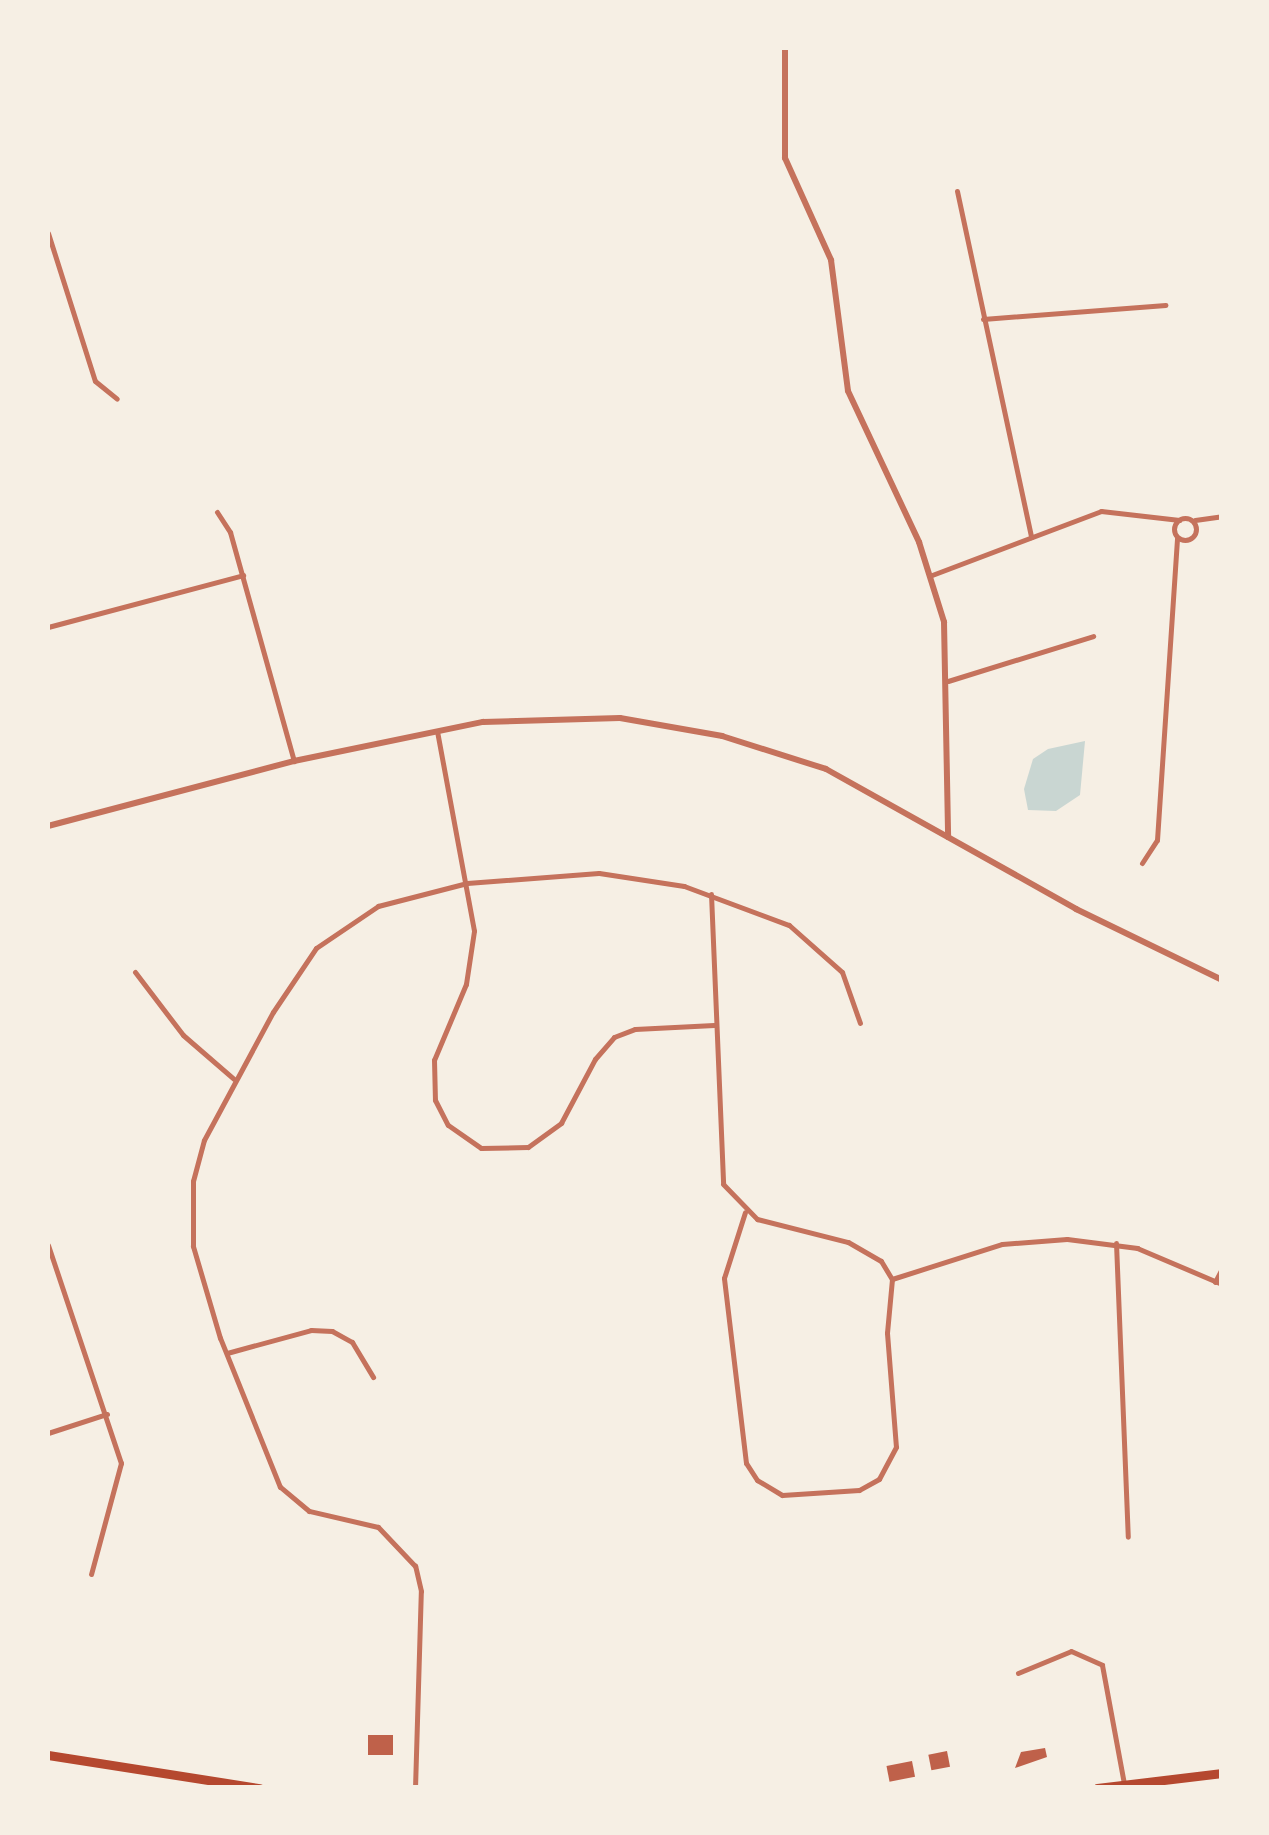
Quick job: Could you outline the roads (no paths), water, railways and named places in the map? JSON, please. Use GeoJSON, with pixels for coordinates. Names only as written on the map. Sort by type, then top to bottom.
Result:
{"type":"FeatureCollection","features":[{"type":"Feature","properties":{"kind":"main road"},"geometry":{"type":"LineString","coordinates":[[48,1754],[258,1788]]}},
{"type":"Feature","properties":{"kind":"main road"},"geometry":{"type":"LineString","coordinates":[[1096,1788],[1222,1773]]}},
{"type":"Feature","properties":{"kind":"street"},"geometry":{"type":"LineString","coordinates":[[785,48],[785,158],[831,260],[848,391],[932,575],[944,622],[948,837]]}},
{"type":"Feature","properties":{"kind":"street"},"geometry":{"type":"LineString","coordinates":[[957,191],[1031,537]]}},
{"type":"Feature","properties":{"kind":"street"},"geometry":{"type":"LineString","coordinates":[[48,233],[92,373],[117,400]]}},
{"type":"Feature","properties":{"kind":"street"},"geometry":{"type":"LineString","coordinates":[[983,319],[1165,305]]}},
{"type":"Feature","properties":{"kind":"street"},"geometry":{"type":"LineString","coordinates":[[932,575],[1110,510],[1192,521],[1222,516]]}},
{"type":"Feature","properties":{"kind":"street"},"geometry":{"type":"LineString","coordinates":[[217,512],[243,575],[294,760]]}},
{"type":"Feature","properties":{"kind":"street"},"geometry":{"type":"LineString","coordinates":[[1142,863],[1157,840],[1177,553],[1174,528],[1159,516]]}},
{"type":"Feature","properties":{"kind":"street"},"geometry":{"type":"LineString","coordinates":[[1177,553],[1212,518]]}},
{"type":"Feature","properties":{"kind":"street"},"geometry":{"type":"LineString","coordinates":[[1174,528],[1179,520]]}},
{"type":"Feature","properties":{"kind":"street"},"geometry":{"type":"LineString","coordinates":[[1192,521],[1196,530]]}},
{"type":"Feature","properties":{"kind":"street"},"geometry":{"type":"LineString","coordinates":[[1177,538],[1187,541]]}},
{"type":"Feature","properties":{"kind":"street"},"geometry":{"type":"LineString","coordinates":[[48,626],[243,575]]}},
{"type":"Feature","properties":{"kind":"street"},"geometry":{"type":"LineString","coordinates":[[948,682],[1093,636]]}},
{"type":"Feature","properties":{"kind":"street"},"geometry":{"type":"LineString","coordinates":[[48,826],[294,760],[437,731],[581,715],[722,736],[826,769],[1222,980]]}},
{"type":"Feature","properties":{"kind":"street"},"geometry":{"type":"LineString","coordinates":[[437,731],[467,883],[470,966],[432,1076],[440,1112],[467,1141],[503,1151],[551,1134],[600,1052],[624,1032],[714,1025]]}},
{"type":"Feature","properties":{"kind":"street"},"geometry":{"type":"LineString","coordinates":[[415,1788],[421,1624],[415,1566],[378,1527],[321,1516],[288,1497],[273,1476],[197,1267],[190,1203],[204,1140],[234,1079],[305,961],[328,936],[388,902],[467,883],[599,873],[711,894],[770,916],[821,948],[850,986],[860,1022]]}},
{"type":"Feature","properties":{"kind":"street"},"geometry":{"type":"LineString","coordinates":[[711,894],[718,1164],[728,1195],[745,1212],[848,1242],[880,1261],[892,1279],[886,1332],[898,1434],[886,1469],[846,1494],[772,1491],[746,1462],[734,1400],[724,1278],[745,1212]]}},
{"type":"Feature","properties":{"kind":"street"},"geometry":{"type":"LineString","coordinates":[[135,972],[183,1035],[234,1079]]}},
{"type":"Feature","properties":{"kind":"street"},"geometry":{"type":"LineString","coordinates":[[892,1279],[1018,1242],[1116,1243],[1218,1283],[1222,1268]]}},
{"type":"Feature","properties":{"kind":"street"},"geometry":{"type":"LineString","coordinates":[[1116,1243],[1128,1537]]}},
{"type":"Feature","properties":{"kind":"street"},"geometry":{"type":"LineString","coordinates":[[48,1245],[106,1414],[120,1476],[91,1574]]}},
{"type":"Feature","properties":{"kind":"street"},"geometry":{"type":"LineString","coordinates":[[226,1354],[311,1330],[332,1331],[352,1342],[373,1377]]}},
{"type":"Feature","properties":{"kind":"street"},"geometry":{"type":"LineString","coordinates":[[48,1433],[106,1414]]}},
{"type":"Feature","properties":{"kind":"street"},"geometry":{"type":"LineString","coordinates":[[1018,1672],[1071,1651],[1102,1665],[1124,1784]]}}]}
